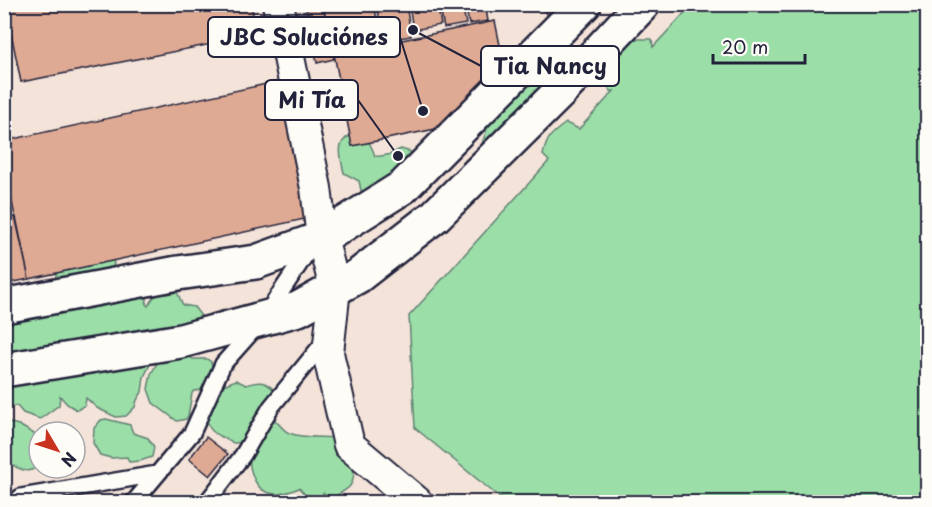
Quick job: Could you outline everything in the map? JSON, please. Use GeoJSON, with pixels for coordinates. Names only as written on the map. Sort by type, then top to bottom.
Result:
{"type":"FeatureCollection","features":[{"type":"Feature","properties":{"kind":"street"},"geometry":{"type":"LineString","coordinates":[[278,4],[316,188],[318,239],[335,288],[328,353],[349,445],[417,502]]}},
{"type":"Feature","properties":{"kind":"street"},"geometry":{"type":"LineString","coordinates":[[4,306],[178,273],[256,262],[318,239],[403,187],[584,4]]}},
{"type":"Feature","properties":{"kind":"street"},"geometry":{"type":"LineString","coordinates":[[4,370],[181,341],[298,309],[357,276],[435,216],[561,91],[643,4]]}},
{"type":"Feature","properties":{"kind":"lane"},"geometry":{"type":"LineString","coordinates":[[134,502],[192,433],[223,364],[262,319],[318,239]]}},
{"type":"Feature","properties":{"kind":"lane"},"geometry":{"type":"LineString","coordinates":[[207,502],[243,455],[271,407],[331,334]]}},
{"type":"Feature","properties":{"kind":"lane"},"geometry":{"type":"LineString","coordinates":[[15,502],[21,497],[157,474]]}},
{"type":"Feature","properties":{"kind":"green space"},"geometry":{"type":"Polygon","coordinates":[[[692,5],[927,5],[928,486],[913,502],[505,502],[415,428],[409,316],[549,161],[543,155],[546,144],[553,133],[566,123],[579,129],[614,91],[610,91],[605,75],[613,56],[634,39],[652,39],[653,47],[692,5]]]}},
{"type":"Feature","properties":{"kind":"green space"},"geometry":{"type":"Polygon","coordinates":[[[564,49],[574,53],[580,63],[476,161],[496,103],[547,54],[564,49]]]}},
{"type":"Feature","properties":{"kind":"green space"},"geometry":{"type":"Polygon","coordinates":[[[357,133],[369,142],[375,156],[388,155],[401,149],[411,152],[418,159],[363,200],[359,181],[344,173],[340,154],[340,148],[345,139],[357,133]]]}},
{"type":"Feature","properties":{"kind":"green space"},"geometry":{"type":"Polygon","coordinates":[[[111,257],[114,263],[111,272],[148,295],[146,304],[148,306],[156,295],[167,290],[177,292],[183,305],[194,307],[205,321],[205,348],[198,354],[187,353],[151,362],[144,377],[142,392],[135,407],[126,416],[116,417],[97,408],[86,398],[85,405],[77,410],[60,396],[59,405],[40,419],[23,413],[17,406],[5,407],[4,288],[19,290],[29,283],[45,286],[55,278],[59,268],[111,257]]]}},
{"type":"Feature","properties":{"kind":"green space"},"geometry":{"type":"Polygon","coordinates":[[[183,352],[193,359],[207,359],[211,362],[214,377],[212,382],[201,390],[192,393],[188,416],[186,419],[177,421],[153,403],[148,389],[151,374],[161,356],[183,352]]]}},
{"type":"Feature","properties":{"kind":"green space"},"geometry":{"type":"Polygon","coordinates":[[[236,380],[246,385],[264,383],[274,390],[275,420],[287,432],[302,436],[344,439],[354,470],[349,487],[333,498],[323,493],[322,500],[318,502],[310,500],[299,488],[285,493],[273,494],[264,491],[253,477],[248,455],[248,442],[233,443],[216,434],[208,424],[208,412],[218,387],[236,380]]]}},
{"type":"Feature","properties":{"kind":"green space"},"geometry":{"type":"Polygon","coordinates":[[[106,419],[130,425],[133,433],[148,438],[154,447],[152,457],[129,462],[127,457],[111,458],[100,455],[93,443],[94,428],[101,420],[106,419]]]}},
{"type":"Feature","properties":{"kind":"green space"},"geometry":{"type":"Polygon","coordinates":[[[10,423],[27,430],[27,471],[14,466],[5,459],[5,425],[10,423]]]}},
{"type":"Feature","properties":{"kind":"building"},"geometry":{"type":"Polygon","coordinates":[[[23,4],[251,4],[257,35],[21,82],[6,8],[23,4]]]}},
{"type":"Feature","properties":{"kind":"building"},"geometry":{"type":"Polygon","coordinates":[[[305,4],[323,4],[334,59],[317,63],[305,4]]]}},
{"type":"Feature","properties":{"kind":"building"},"geometry":{"type":"Polygon","coordinates":[[[323,4],[374,4],[379,30],[330,41],[323,4]]]}},
{"type":"Feature","properties":{"kind":"building"},"geometry":{"type":"Polygon","coordinates":[[[377,4],[406,4],[411,36],[383,41],[377,4]]]}},
{"type":"Feature","properties":{"kind":"building"},"geometry":{"type":"Polygon","coordinates":[[[409,4],[437,4],[441,25],[413,30],[409,4]]]}},
{"type":"Feature","properties":{"kind":"building"},"geometry":{"type":"Polygon","coordinates":[[[439,4],[462,4],[466,24],[444,28],[439,4]]]}},
{"type":"Feature","properties":{"kind":"building"},"geometry":{"type":"Polygon","coordinates":[[[465,4],[485,4],[488,21],[469,24],[465,4]]]}},
{"type":"Feature","properties":{"kind":"building"},"geometry":{"type":"Polygon","coordinates":[[[537,4],[567,4],[552,19],[537,4]]]}},
{"type":"Feature","properties":{"kind":"building"},"geometry":{"type":"Polygon","coordinates":[[[495,21],[505,69],[445,127],[352,146],[334,54],[495,21]]]}},
{"type":"Feature","properties":{"kind":"building"},"geometry":{"type":"Polygon","coordinates":[[[280,81],[309,218],[29,279],[4,166],[4,141],[280,81]]]}},
{"type":"Feature","properties":{"kind":"building"},"geometry":{"type":"Polygon","coordinates":[[[16,217],[29,279],[4,284],[4,219],[16,217]]]}},
{"type":"Feature","properties":{"kind":"building"},"geometry":{"type":"Polygon","coordinates":[[[206,437],[228,454],[210,476],[189,459],[206,437]]]}},
{"type":"Feature","properties":{"kind":"place","name":"Tia Nancy"},"geometry":{"type":"Point","coordinates":[413,30]}},
{"type":"Feature","properties":{"kind":"place","name":"JBC Soluciónes"},"geometry":{"type":"Point","coordinates":[423,111]}},
{"type":"Feature","properties":{"kind":"place","name":"Mi Tía"},"geometry":{"type":"Point","coordinates":[398,156]}}]}
